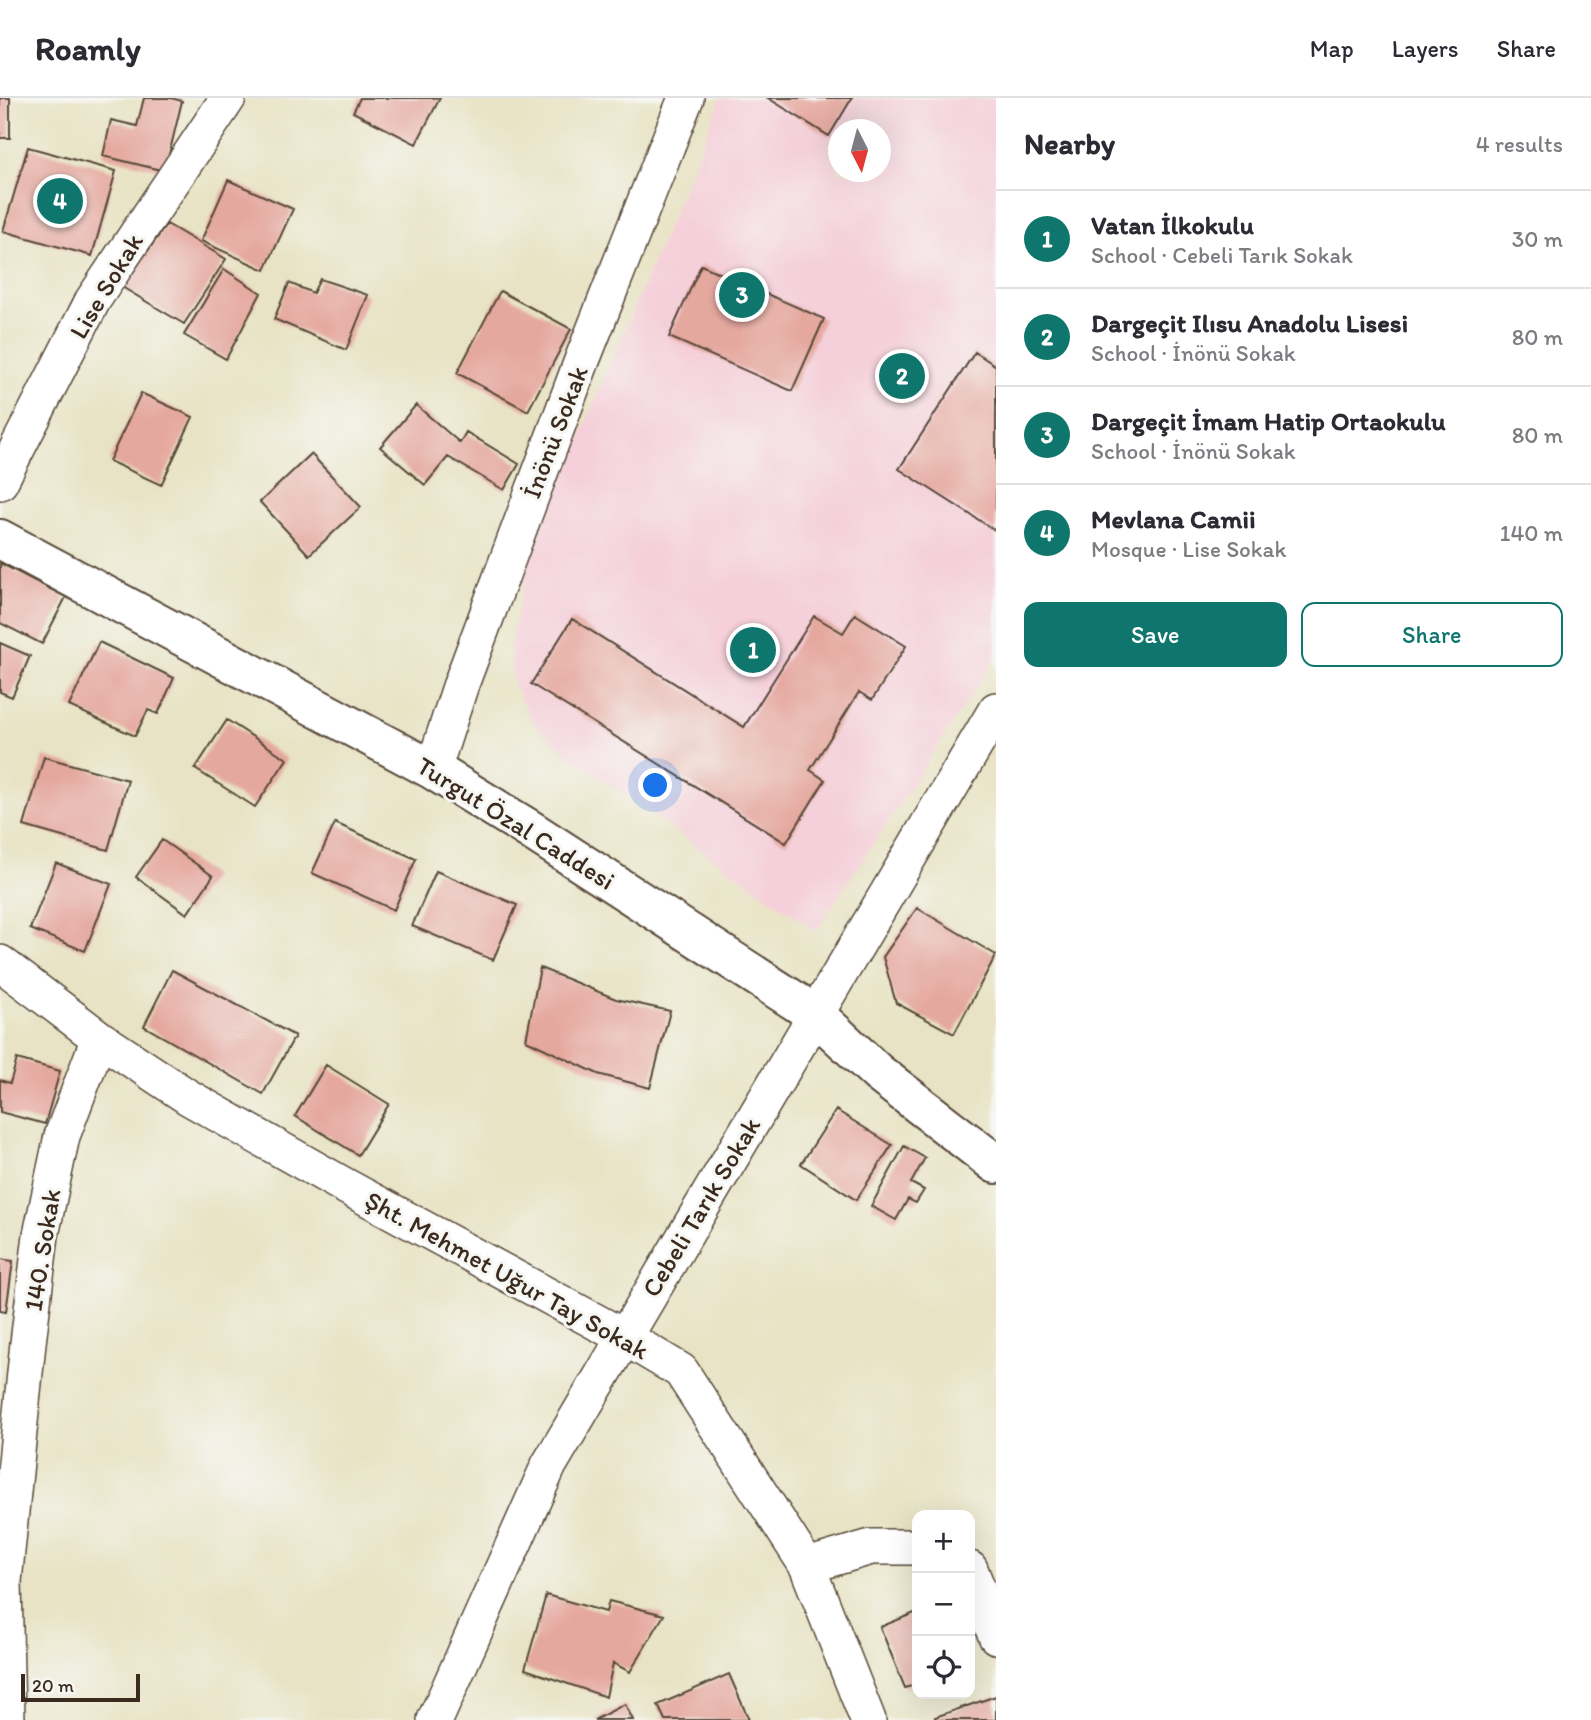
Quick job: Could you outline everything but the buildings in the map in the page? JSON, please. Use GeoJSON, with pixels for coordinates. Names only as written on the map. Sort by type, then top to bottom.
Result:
{"type":"FeatureCollection","features":[{"type":"Feature","properties":{"kind":"street","name":"Lise Sokak"},"geometry":{"type":"LineString","coordinates":[[0,482],[93,300],[228,98]]}},
{"type":"Feature","properties":{"kind":"street","name":"İnönü Sokak"},"geometry":{"type":"LineString","coordinates":[[433,770],[460,687],[571,389],[686,98]]}},
{"type":"Feature","properties":{"kind":"street","name":"Turgut Özal Caddesi"},"geometry":{"type":"LineString","coordinates":[[0,539],[433,770],[529,829],[815,1014],[878,1073],[996,1164]]}},
{"type":"Feature","properties":{"kind":"street","name":"Cebeli Tarık Sokak"},"geometry":{"type":"LineString","coordinates":[[435,1720],[549,1465],[996,710]]}},
{"type":"Feature","properties":{"kind":"street","name":"Şht. Mehmet Uğur Tay Sokak"},"geometry":{"type":"LineString","coordinates":[[0,963],[99,1038],[188,1097],[681,1371],[807,1566],[868,1720]]}},
{"type":"Feature","properties":{"kind":"street","name":"140. Sokak"},"geometry":{"type":"LineString","coordinates":[[7,1720],[4,1581],[27,1343],[41,1236],[62,1136],[99,1038]]}},
{"type":"Feature","properties":{"kind":"street"},"geometry":{"type":"LineString","coordinates":[[807,1566],[871,1547],[912,1547]]}},
{"type":"Feature","properties":{"kind":"street"},"geometry":{"type":"LineString","coordinates":[[972,1573],[996,1636]]}},
{"type":"Feature","properties":{"kind":"shaded area"},"geometry":{"type":"Polygon","coordinates":[[[721,98],[996,98],[996,657],[816,931],[573,758],[536,726],[513,685],[510,644],[530,558],[721,98]]]}},
{"type":"Feature","properties":{"kind":"place","name":"Mevlana Camii"},"geometry":{"type":"Point","coordinates":[60,201]}},
{"type":"Feature","properties":{"kind":"place","name":"Dargeçit İmam Hatip Ortaokulu"},"geometry":{"type":"Point","coordinates":[742,295]}},
{"type":"Feature","properties":{"kind":"place","name":"Dargeçit Ilısu Anadolu Lisesi"},"geometry":{"type":"Point","coordinates":[902,376]}},
{"type":"Feature","properties":{"kind":"place","name":"Vatan İlkokulu"},"geometry":{"type":"Point","coordinates":[753,650]}}]}
